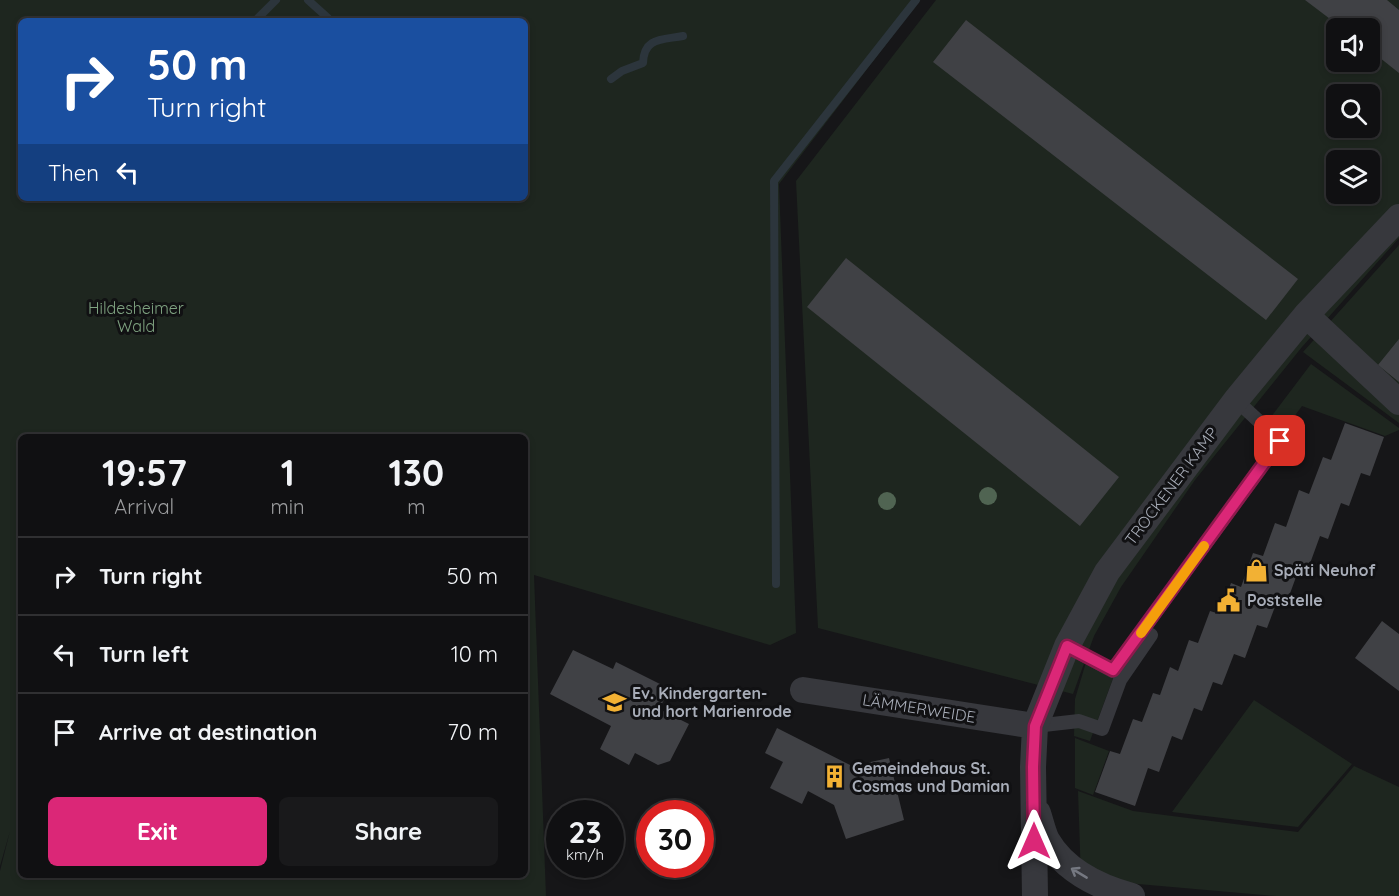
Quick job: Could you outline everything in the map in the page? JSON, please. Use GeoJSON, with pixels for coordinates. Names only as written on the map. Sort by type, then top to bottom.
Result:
{"type":"FeatureCollection","features":[{"type":"Feature","properties":{"kind":"street","name":"TROCKENER KAMP"},"geometry":{"type":"LineString","coordinates":[[1035,896],[1035,726],[1067,646],[1107,572],[1236,400],[1306,315],[1399,217]]}},
{"type":"Feature","properties":{"kind":"street"},"geometry":{"type":"LineString","coordinates":[[1306,315],[1399,402]]}},
{"type":"Feature","properties":{"kind":"street","name":"LÄMMERWEIDE"},"geometry":{"type":"LineString","coordinates":[[803,690],[1035,726]]}},
{"type":"Feature","properties":{"kind":"street","name":"TROCKENER KAMP"},"geometry":{"type":"LineString","coordinates":[[1034,801],[1048,840],[1071,868],[1107,889],[1132,896]]}},
{"type":"Feature","properties":{"kind":"lane"},"geometry":{"type":"LineString","coordinates":[[1067,646],[1113,670],[1280,441],[1236,400]]}},
{"type":"Feature","properties":{"kind":"lane"},"geometry":{"type":"LineString","coordinates":[[1035,726],[1079,722],[1101,729],[1120,680],[1151,635]]}},
{"type":"Feature","properties":{"kind":"green space","name":"Hildesheimer Wald"},"geometry":{"type":"Polygon","coordinates":[[[0,0],[920,0],[779,184],[796,633],[770,645],[534,575],[546,896],[0,896],[0,871],[10,831],[0,866],[0,0]]]}},
{"type":"Feature","properties":{"kind":"green space"},"geometry":{"type":"Polygon","coordinates":[[[936,0],[1399,0],[1399,238],[1302,347],[1195,480],[1121,587],[1094,636],[1073,694],[818,628],[796,181],[936,0]]]}},
{"type":"Feature","properties":{"kind":"green space"},"geometry":{"type":"Polygon","coordinates":[[[1399,245],[1399,423],[1303,352],[1399,245]]]}},
{"type":"Feature","properties":{"kind":"green space"},"geometry":{"type":"Polygon","coordinates":[[[1311,364],[1399,430],[1385,436],[1302,406],[1282,433],[1268,421],[1311,364]]]}},
{"type":"Feature","properties":{"kind":"green space"},"geometry":{"type":"Polygon","coordinates":[[[1087,659],[1115,673],[1090,741],[1074,736],[1075,699],[1087,659]]]}},
{"type":"Feature","properties":{"kind":"green space"},"geometry":{"type":"Polygon","coordinates":[[[1254,700],[1352,764],[1298,827],[1172,812],[1254,700]]]}},
{"type":"Feature","properties":{"kind":"green space"},"geometry":{"type":"Polygon","coordinates":[[[1075,738],[1109,751],[1093,795],[1075,788],[1075,738]]]}},
{"type":"Feature","properties":{"kind":"green space"},"geometry":{"type":"Polygon","coordinates":[[[1354,766],[1399,787],[1399,896],[1276,896],[1081,879],[1078,791],[1133,811],[1298,832],[1354,766]]]}},
{"type":"Feature","properties":{"kind":"building"},"geometry":{"type":"Polygon","coordinates":[[[1305,0],[1387,0],[1399,10],[1399,73],[1380,58],[1380,18],[1329,18],[1305,0]]]}},
{"type":"Feature","properties":{"kind":"building"},"geometry":{"type":"Polygon","coordinates":[[[966,20],[1298,279],[1266,320],[933,62],[966,20]]]}},
{"type":"Feature","properties":{"kind":"building"},"geometry":{"type":"Polygon","coordinates":[[[846,258],[1119,477],[1080,526],[807,307],[846,258]]]}},
{"type":"Feature","properties":{"kind":"building"},"geometry":{"type":"Polygon","coordinates":[[[1399,339],[1399,382],[1378,365],[1399,339]]]}},
{"type":"Feature","properties":{"kind":"building"},"geometry":{"type":"Polygon","coordinates":[[[1345,423],[1384,437],[1370,476],[1361,473],[1349,506],[1341,503],[1328,539],[1320,536],[1308,569],[1300,566],[1288,599],[1279,596],[1267,628],[1257,625],[1245,658],[1234,654],[1222,685],[1213,682],[1202,711],[1194,708],[1182,740],[1172,736],[1159,772],[1148,768],[1135,806],[1095,792],[1110,751],[1120,754],[1133,719],[1142,722],[1153,693],[1160,695],[1170,667],[1178,671],[1189,640],[1198,643],[1210,611],[1220,614],[1231,583],[1241,587],[1253,553],[1263,556],[1275,523],[1286,527],[1299,490],[1309,494],[1323,457],[1331,460],[1345,423]]]}},
{"type":"Feature","properties":{"kind":"building"},"geometry":{"type":"Polygon","coordinates":[[[1382,621],[1399,634],[1399,691],[1355,658],[1382,621]]]}},
{"type":"Feature","properties":{"kind":"building","name":"Ev. Kindergarten- und hort Marienrode"},"geometry":{"type":"Polygon","coordinates":[[[573,650],[613,669],[616,662],[670,689],[659,709],[689,724],[670,761],[658,765],[635,753],[629,765],[600,749],[611,726],[550,694],[573,650]]]}},
{"type":"Feature","properties":{"kind":"building","name":"Gemeindehaus St. Cosmas und Damian"},"geometry":{"type":"Polygon","coordinates":[[[777,728],[852,766],[889,758],[904,820],[846,839],[834,805],[808,791],[802,804],[770,788],[783,762],[765,753],[777,728]]]}},
{"type":"Feature","properties":{"kind":"waterway"},"geometry":{"type":"LineString","coordinates":[[258,18],[276,0]]}},
{"type":"Feature","properties":{"kind":"waterway"},"geometry":{"type":"LineString","coordinates":[[308,0],[328,18]]}},
{"type":"Feature","properties":{"kind":"waterway"},"geometry":{"type":"LineString","coordinates":[[776,584],[774,181],[916,0]]}},
{"type":"Feature","properties":{"kind":"waterway"},"geometry":{"type":"LineString","coordinates":[[611,79],[622,71],[643,63],[647,48],[656,41],[683,36]]}},
{"type":"Feature","properties":{"kind":"slow traffic"},"geometry":{"type":"LineString","coordinates":[[1141,633],[1204,546]]}},
{"type":"Feature","properties":{"kind":"place","name":"Späti Neuhof"},"geometry":{"type":"Point","coordinates":[1256,570]}},
{"type":"Feature","properties":{"kind":"place","name":"Poststelle"},"geometry":{"type":"Point","coordinates":[1229,600]}},
{"type":"Feature","properties":{"kind":"place","name":"Ev. Kindergarten- und hort Marienrode"},"geometry":{"type":"Point","coordinates":[614,702]}},
{"type":"Feature","properties":{"kind":"place","name":"Gemeindehaus St. Cosmas und Damian"},"geometry":{"type":"Point","coordinates":[834,777]}},
{"type":"Feature","properties":{"kind":"route"},"geometry":{"type":"LineString","coordinates":[[1034,841],[1035,726],[1067,646],[1113,670],[1280,441]]}}]}
